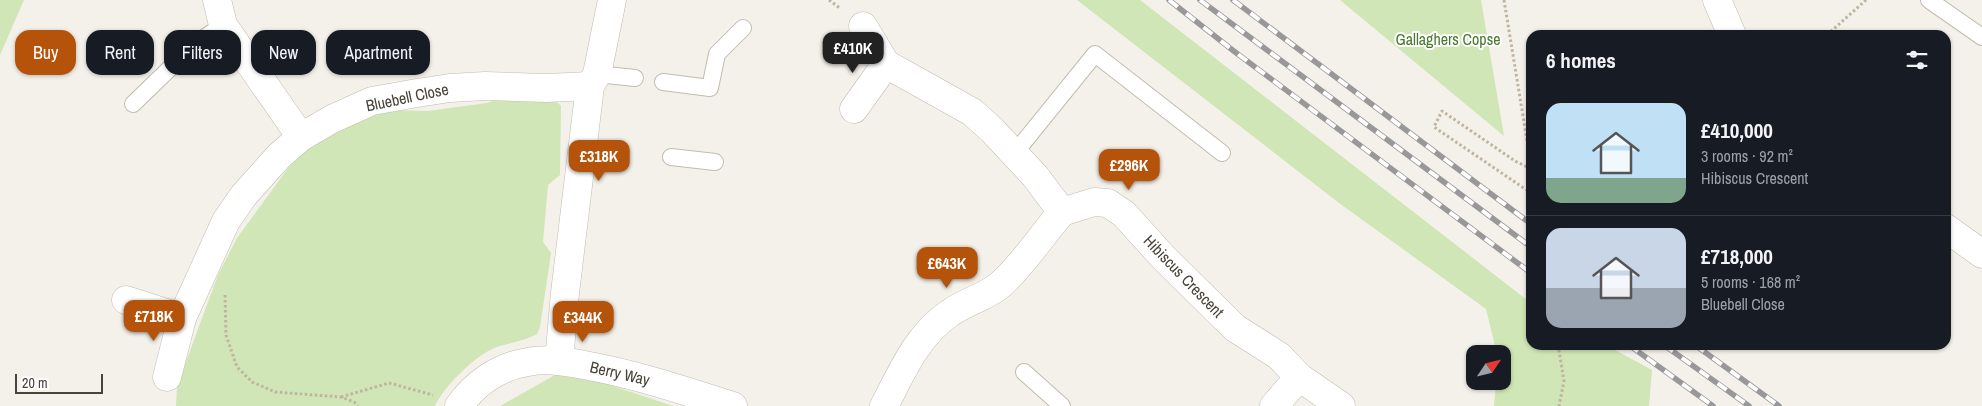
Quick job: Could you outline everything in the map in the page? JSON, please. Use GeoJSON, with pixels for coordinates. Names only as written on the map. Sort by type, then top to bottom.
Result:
{"type":"FeatureCollection","features":[{"type":"Feature","properties":{"kind":"street"},"geometry":{"type":"LineString","coordinates":[[559,361],[582,150],[593,80],[612,0]]}},
{"type":"Feature","properties":{"kind":"street"},"geometry":{"type":"LineString","coordinates":[[1718,0],[1730,30]]}},
{"type":"Feature","properties":{"kind":"street"},"geometry":{"type":"LineString","coordinates":[[220,13],[301,137]]}},
{"type":"Feature","properties":{"kind":"street"},"geometry":{"type":"LineString","coordinates":[[863,26],[886,64],[972,112],[992,130],[1035,176],[1062,212],[1013,271],[998,286],[962,305],[947,315],[927,333],[915,349],[884,406]]}},
{"type":"Feature","properties":{"kind":"street"},"geometry":{"type":"LineString","coordinates":[[854,109],[886,64]]}},
{"type":"Feature","properties":{"kind":"street","name":"Bluebell Close"},"geometry":{"type":"LineString","coordinates":[[167,377],[182,318],[226,221],[244,195],[279,156],[301,137],[332,119],[372,101],[450,88],[485,86],[546,88],[593,80]]}},
{"type":"Feature","properties":{"kind":"street","name":"Hibiscus Crescent"},"geometry":{"type":"LineString","coordinates":[[1062,212],[1094,202],[1108,203],[1124,214],[1163,257],[1235,328],[1279,356],[1299,377],[1341,406]]}},
{"type":"Feature","properties":{"kind":"street"},"geometry":{"type":"LineString","coordinates":[[1951,232],[1982,254]]}},
{"type":"Feature","properties":{"kind":"street"},"geometry":{"type":"LineString","coordinates":[[126,300],[182,318]]}},
{"type":"Feature","properties":{"kind":"street","name":"Berry Way"},"geometry":{"type":"LineString","coordinates":[[459,405],[470,391],[483,380],[503,369],[528,361],[559,361],[620,372],[677,387],[733,406]]}},
{"type":"Feature","properties":{"kind":"street"},"geometry":{"type":"LineString","coordinates":[[1274,406],[1299,377]]}},
{"type":"Feature","properties":{"kind":"lane"},"geometry":{"type":"LineString","coordinates":[[1929,0],[1982,37]]}},
{"type":"Feature","properties":{"kind":"lane"},"geometry":{"type":"LineString","coordinates":[[133,104],[195,44],[220,13]]}},
{"type":"Feature","properties":{"kind":"lane"},"geometry":{"type":"LineString","coordinates":[[663,82],[710,88],[717,54],[743,28]]}},
{"type":"Feature","properties":{"kind":"lane"},"geometry":{"type":"LineString","coordinates":[[1014,154],[1095,54],[1222,153]]}},
{"type":"Feature","properties":{"kind":"lane"},"geometry":{"type":"LineString","coordinates":[[593,80],[635,78]]}},
{"type":"Feature","properties":{"kind":"lane"},"geometry":{"type":"LineString","coordinates":[[582,150],[619,153]]}},
{"type":"Feature","properties":{"kind":"lane"},"geometry":{"type":"LineString","coordinates":[[671,157],[715,162]]}},
{"type":"Feature","properties":{"kind":"lane"},"geometry":{"type":"LineString","coordinates":[[1024,372],[1062,406]]}},
{"type":"Feature","properties":{"kind":"path"},"geometry":{"type":"LineString","coordinates":[[1504,0],[1526,134]]}},
{"type":"Feature","properties":{"kind":"path"},"geometry":{"type":"LineString","coordinates":[[1833,30],[1866,0]]}},
{"type":"Feature","properties":{"kind":"path"},"geometry":{"type":"LineString","coordinates":[[1526,166],[1442,112],[1434,127],[1526,190]]}},
{"type":"Feature","properties":{"kind":"path"},"geometry":{"type":"LineString","coordinates":[[206,262],[221,285],[226,298],[226,334],[237,367],[252,382],[275,392],[331,394],[354,402],[358,406]]}},
{"type":"Feature","properties":{"kind":"path"},"geometry":{"type":"LineString","coordinates":[[1559,350],[1564,381],[1560,406]]}},
{"type":"Feature","properties":{"kind":"path"},"geometry":{"type":"LineString","coordinates":[[341,397],[389,383],[459,405]]}},
{"type":"Feature","properties":{"kind":"green space"},"geometry":{"type":"Polygon","coordinates":[[[0,0],[24,0],[0,55],[0,0]]]}},
{"type":"Feature","properties":{"kind":"green space"},"geometry":{"type":"Polygon","coordinates":[[[1077,0],[1140,0],[1526,299],[1526,350],[1615,350],[1652,370],[1649,406],[1494,406],[1495,390],[1511,390],[1511,345],[1495,345],[1486,309],[1339,203],[1077,0]]]}},
{"type":"Feature","properties":{"kind":"green space","name":"Gallaghers Copse"},"geometry":{"type":"Polygon","coordinates":[[[1340,0],[1481,0],[1504,136],[1340,0]]]}},
{"type":"Feature","properties":{"kind":"green space"},"geometry":{"type":"Polygon","coordinates":[[[500,98],[553,98],[561,106],[560,175],[548,185],[543,242],[551,253],[540,327],[537,334],[491,349],[472,362],[446,389],[435,406],[176,406],[177,386],[218,275],[237,238],[289,167],[304,152],[351,123],[386,110],[428,111],[487,103],[500,98]]]}},
{"type":"Feature","properties":{"kind":"green space"},"geometry":{"type":"Polygon","coordinates":[[[555,375],[601,382],[673,406],[500,406],[555,375]]]}},
{"type":"Feature","properties":{"kind":"railway"},"geometry":{"type":"LineString","coordinates":[[1169,0],[1235,52],[1526,269]]}},
{"type":"Feature","properties":{"kind":"railway"},"geometry":{"type":"LineString","coordinates":[[1200,0],[1526,243]]}},
{"type":"Feature","properties":{"kind":"railway"},"geometry":{"type":"LineString","coordinates":[[1233,0],[1526,220]]}},
{"type":"Feature","properties":{"kind":"railway"},"geometry":{"type":"LineString","coordinates":[[1636,350],[1713,406]]}},
{"type":"Feature","properties":{"kind":"railway"},"geometry":{"type":"LineString","coordinates":[[1671,350],[1749,406]]}},
{"type":"Feature","properties":{"kind":"railway"},"geometry":{"type":"LineString","coordinates":[[1702,350],[1779,406]]}}]}
